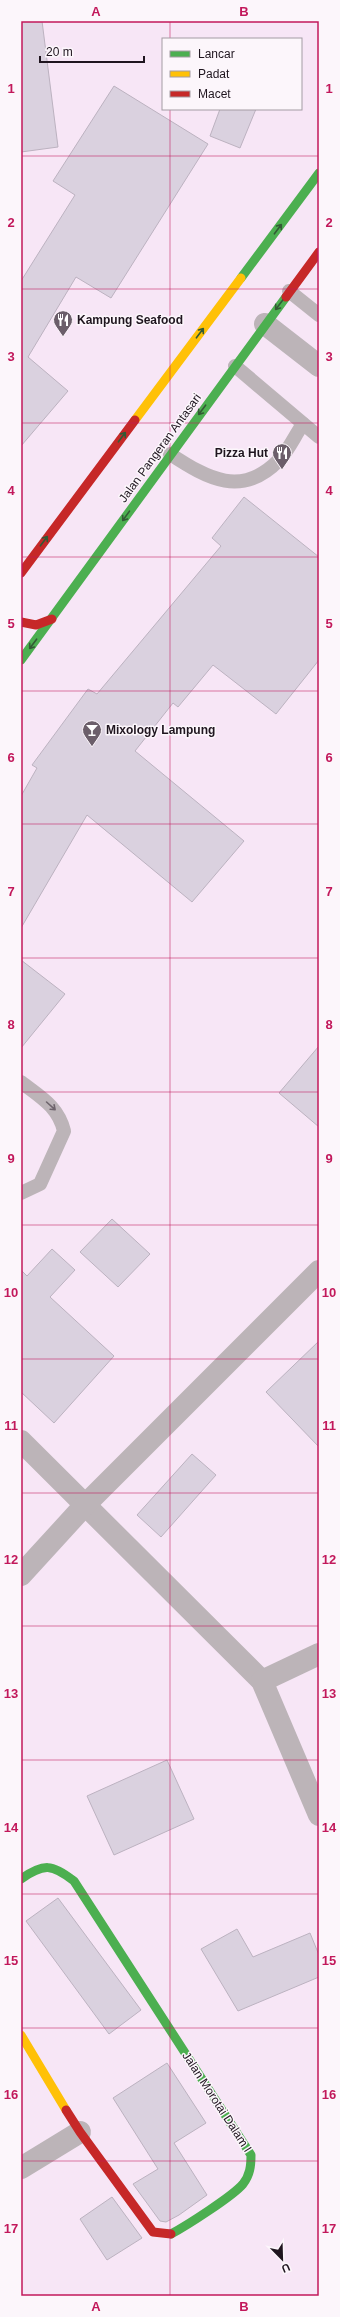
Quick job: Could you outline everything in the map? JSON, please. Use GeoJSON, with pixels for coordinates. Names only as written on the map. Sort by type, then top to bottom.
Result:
{"type":"FeatureCollection","features":[{"type":"Feature","properties":{"kind":"main road"},"geometry":{"type":"LineString","coordinates":[[21,573],[319,173]]}},
{"type":"Feature","properties":{"kind":"main road","name":"Jalan Pangeran Antasari"},"geometry":{"type":"LineString","coordinates":[[21,660],[170,454],[236,366],[264,324],[319,252]]}},
{"type":"Feature","properties":{"kind":"main road"},"geometry":{"type":"LineString","coordinates":[[21,622],[30,625],[38,625],[52,619]]}},
{"type":"Feature","properties":{"kind":"main road","name":"Jalan Morotai Dalam I"},"geometry":{"type":"LineString","coordinates":[[21,1879],[33,1871],[47,1866],[59,1868],[74,1881],[251,2155],[251,2169],[242,2185],[186,2226],[168,2235],[153,2232],[80,2132],[21,2035]]}},
{"type":"Feature","properties":{"kind":"street"},"geometry":{"type":"LineString","coordinates":[[264,324],[319,366]]}},
{"type":"Feature","properties":{"kind":"street"},"geometry":{"type":"LineString","coordinates":[[21,1575],[85,1505],[319,1271]]}},
{"type":"Feature","properties":{"kind":"street"},"geometry":{"type":"LineString","coordinates":[[21,1441],[262,1681],[319,1815]]}},
{"type":"Feature","properties":{"kind":"street"},"geometry":{"type":"LineString","coordinates":[[262,1681],[319,1654]]}},
{"type":"Feature","properties":{"kind":"street"},"geometry":{"type":"LineString","coordinates":[[21,2168],[80,2132]]}},
{"type":"Feature","properties":{"kind":"lane"},"geometry":{"type":"LineString","coordinates":[[290,291],[319,315]]}},
{"type":"Feature","properties":{"kind":"lane"},"geometry":{"type":"LineString","coordinates":[[236,366],[319,437]]}},
{"type":"Feature","properties":{"kind":"lane"},"geometry":{"type":"LineString","coordinates":[[170,454],[199,473],[230,482],[244,482],[257,476],[280,459],[303,424]]}},
{"type":"Feature","properties":{"kind":"lane"},"geometry":{"type":"LineString","coordinates":[[21,1082],[55,1109],[61,1118],[64,1131],[40,1184],[21,1193]]}},
{"type":"Feature","properties":{"kind":"building"},"geometry":{"type":"Polygon","coordinates":[[[21,21],[42,21],[58,147],[21,152],[21,21]]]}},
{"type":"Feature","properties":{"kind":"building"},"geometry":{"type":"Polygon","coordinates":[[[114,86],[208,144],[111,298],[76,277],[28,357],[68,391],[21,446],[21,281],[75,195],[53,181],[114,86]]]}},
{"type":"Feature","properties":{"kind":"building"},"geometry":{"type":"Polygon","coordinates":[[[220,110],[256,110],[240,148],[210,136],[220,110]]]}},
{"type":"Feature","properties":{"kind":"building"},"geometry":{"type":"Polygon","coordinates":[[[244,497],[319,557],[319,660],[276,714],[213,665],[178,707],[173,703],[135,751],[244,841],[192,902],[87,815],[21,928],[21,796],[37,768],[32,765],[88,689],[97,694],[221,546],[212,538],[244,497]]]}},
{"type":"Feature","properties":{"kind":"building"},"geometry":{"type":"Polygon","coordinates":[[[21,960],[65,994],[21,1048],[21,960]]]}},
{"type":"Feature","properties":{"kind":"building"},"geometry":{"type":"Polygon","coordinates":[[[319,1046],[319,1127],[279,1093],[319,1046]]]}},
{"type":"Feature","properties":{"kind":"building"},"geometry":{"type":"Polygon","coordinates":[[[112,1219],[150,1254],[118,1287],[80,1252],[112,1219]]]}},
{"type":"Feature","properties":{"kind":"building"},"geometry":{"type":"Polygon","coordinates":[[[52,1249],[75,1270],[50,1297],[114,1356],[54,1423],[21,1392],[21,1270],[27,1276],[52,1249]]]}},
{"type":"Feature","properties":{"kind":"building"},"geometry":{"type":"Polygon","coordinates":[[[319,1341],[319,1447],[266,1392],[319,1341]]]}},
{"type":"Feature","properties":{"kind":"building"},"geometry":{"type":"Polygon","coordinates":[[[192,1454],[216,1475],[161,1537],[137,1515],[192,1454]]]}},
{"type":"Feature","properties":{"kind":"building"},"geometry":{"type":"Polygon","coordinates":[[[167,1760],[194,1819],[114,1855],[87,1796],[167,1760]]]}},
{"type":"Feature","properties":{"kind":"building"},"geometry":{"type":"Polygon","coordinates":[[[58,1898],[141,2010],[109,2034],[26,1921],[58,1898]]]}},
{"type":"Feature","properties":{"kind":"building"},"geometry":{"type":"Polygon","coordinates":[[[237,1929],[253,1957],[310,1933],[319,1955],[319,1977],[238,2011],[201,1949],[237,1929]]]}},
{"type":"Feature","properties":{"kind":"building"},"geometry":{"type":"Polygon","coordinates":[[[167,2063],[206,2123],[174,2143],[207,2195],[179,2215],[166,2222],[160,2221],[133,2184],[158,2169],[113,2098],[167,2063]]]}},
{"type":"Feature","properties":{"kind":"building"},"geometry":{"type":"Polygon","coordinates":[[[112,2197],[142,2238],[107,2260],[80,2219],[112,2197]]]}},
{"type":"Feature","properties":{"kind":"traffic: fast"},"geometry":{"type":"LineString","coordinates":[[241,278],[319,173]]}},
{"type":"Feature","properties":{"kind":"traffic: fast"},"geometry":{"type":"LineString","coordinates":[[21,660],[286,297]]}},
{"type":"Feature","properties":{"kind":"traffic: fast"},"geometry":{"type":"LineString","coordinates":[[21,1879],[36,1870],[48,1868],[60,1871],[74,1881],[251,2155],[250,2170],[243,2184],[238,2189],[198,2218],[171,2234]]}},
{"type":"Feature","properties":{"kind":"traffic: slow"},"geometry":{"type":"LineString","coordinates":[[135,420],[241,278]]}},
{"type":"Feature","properties":{"kind":"traffic: slow"},"geometry":{"type":"LineString","coordinates":[[21,2035],[66,2110]]}},
{"type":"Feature","properties":{"kind":"traffic: jam"},"geometry":{"type":"LineString","coordinates":[[286,297],[319,252]]}},
{"type":"Feature","properties":{"kind":"traffic: jam"},"geometry":{"type":"LineString","coordinates":[[21,573],[135,420]]}},
{"type":"Feature","properties":{"kind":"traffic: jam"},"geometry":{"type":"LineString","coordinates":[[21,622],[36,625],[52,619]]}},
{"type":"Feature","properties":{"kind":"traffic: jam"},"geometry":{"type":"LineString","coordinates":[[66,2110],[80,2132],[153,2232],[171,2234]]}},
{"type":"Feature","properties":{"kind":"place","name":"Kampung Seafood"},"geometry":{"type":"Point","coordinates":[63,337]}},
{"type":"Feature","properties":{"kind":"place","name":"Pizza Hut"},"geometry":{"type":"Point","coordinates":[282,470]}},
{"type":"Feature","properties":{"kind":"place","name":"Mixology Lampung"},"geometry":{"type":"Point","coordinates":[92,747]}}]}
